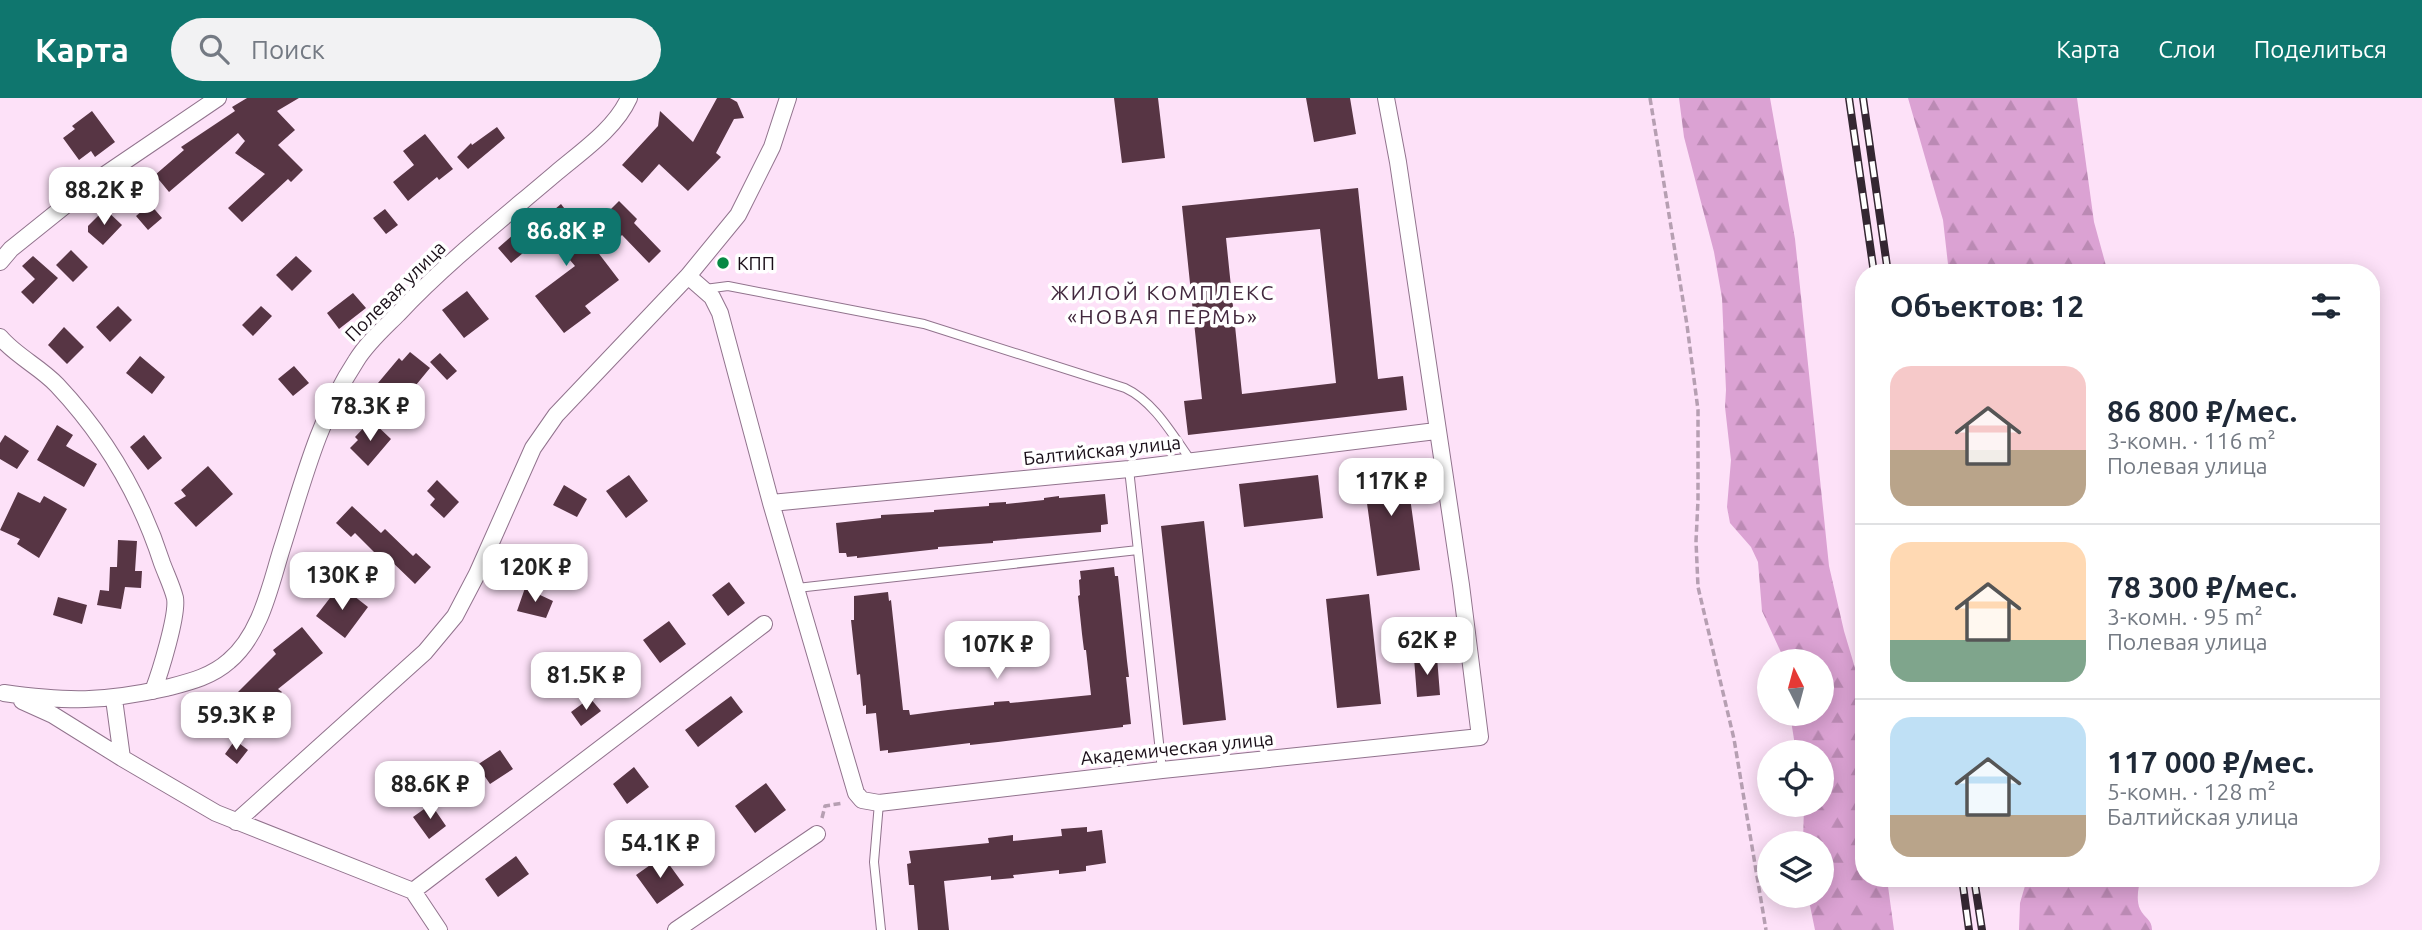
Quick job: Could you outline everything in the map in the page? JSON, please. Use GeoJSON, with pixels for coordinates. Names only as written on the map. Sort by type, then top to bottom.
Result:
{"type":"FeatureCollection","features":[{"type":"Feature","properties":{"kind":"street"},"geometry":{"type":"LineString","coordinates":[[0,262],[11,249],[97,180],[218,98]]}},
{"type":"Feature","properties":{"kind":"street","name":"Полевая улица"},"geometry":{"type":"LineString","coordinates":[[2,692],[48,699],[114,699],[196,680],[216,671],[231,660],[253,629],[269,591],[321,433],[344,382],[371,340],[449,264],[599,137],[621,112],[629,98]]}},
{"type":"Feature","properties":{"kind":"street"},"geometry":{"type":"LineString","coordinates":[[236,822],[425,652],[455,616],[477,574],[533,448],[556,415],[688,276],[732,223],[752,190],[779,129],[788,98]]}},
{"type":"Feature","properties":{"kind":"street"},"geometry":{"type":"LineString","coordinates":[[1386,98],[1398,162],[1436,431]]}},
{"type":"Feature","properties":{"kind":"street"},"geometry":{"type":"LineString","coordinates":[[688,276],[712,297],[720,313],[771,503],[856,793],[862,800],[879,803]]}},
{"type":"Feature","properties":{"kind":"street"},"geometry":{"type":"LineString","coordinates":[[0,337],[55,384],[111,452],[135,494],[153,534],[176,600],[164,662],[153,691]]}},
{"type":"Feature","properties":{"kind":"street","name":"Балтийская улица"},"geometry":{"type":"LineString","coordinates":[[771,503],[1129,469],[1436,431]]}},
{"type":"Feature","properties":{"kind":"street","name":"Академическая улица"},"geometry":{"type":"LineString","coordinates":[[879,803],[1480,737],[1461,585],[1436,431]]}},
{"type":"Feature","properties":{"kind":"street"},"geometry":{"type":"LineString","coordinates":[[413,891],[764,624]]}},
{"type":"Feature","properties":{"kind":"street"},"geometry":{"type":"LineString","coordinates":[[2,692],[53,715],[216,813],[413,891],[439,930]]}},
{"type":"Feature","properties":{"kind":"street"},"geometry":{"type":"LineString","coordinates":[[114,699],[121,758]]}},
{"type":"Feature","properties":{"kind":"street"},"geometry":{"type":"LineString","coordinates":[[676,930],[817,834]]}},
{"type":"Feature","properties":{"kind":"lane"},"geometry":{"type":"LineString","coordinates":[[705,289],[728,286],[924,324],[1125,388],[1137,394],[1150,407],[1192,462]]}},
{"type":"Feature","properties":{"kind":"lane"},"geometry":{"type":"LineString","coordinates":[[1129,469],[1162,770]]}},
{"type":"Feature","properties":{"kind":"lane"},"geometry":{"type":"LineString","coordinates":[[797,588],[1138,550]]}},
{"type":"Feature","properties":{"kind":"lane"},"geometry":{"type":"LineString","coordinates":[[879,803],[874,862],[881,930]]}},
{"type":"Feature","properties":{"kind":"path"},"geometry":{"type":"LineString","coordinates":[[1650,98],[1698,410],[1698,587],[1734,739],[1766,930]]}},
{"type":"Feature","properties":{"kind":"path"},"geometry":{"type":"LineString","coordinates":[[817,834],[825,806],[862,800]]}},
{"type":"Feature","properties":{"kind":"green space"},"geometry":{"type":"Polygon","coordinates":[[[1679,98],[1770,98],[1795,239],[1829,566],[1855,668],[1855,887],[1888,887],[1894,930],[1815,930],[1810,908],[1834,908],[1834,831],[1803,831],[1804,817],[1834,817],[1834,740],[1794,740],[1792,726],[1834,726],[1834,649],[1779,649],[1762,611],[1758,562],[1751,547],[1730,523],[1727,507],[1731,460],[1725,407],[1722,298],[1714,252],[1684,137],[1679,98]]]}},
{"type":"Feature","properties":{"kind":"green space"},"geometry":{"type":"Polygon","coordinates":[[[1908,98],[2077,98],[2094,222],[2106,264],[1948,264],[1943,220],[1908,98]]]}},
{"type":"Feature","properties":{"kind":"green space"},"geometry":{"type":"Polygon","coordinates":[[[2025,887],[2139,887],[2139,906],[2151,923],[2152,930],[2019,930],[2020,903],[2025,887]]]}},
{"type":"Feature","properties":{"kind":"building"},"geometry":{"type":"Polygon","coordinates":[[[247,98],[299,98],[277,111],[295,130],[278,145],[303,170],[291,182],[288,179],[242,222],[228,208],[265,174],[235,153],[245,141],[238,133],[169,192],[155,175],[184,150],[181,147],[235,111],[232,107],[247,98]]]}},
{"type":"Feature","properties":{"kind":"building"},"geometry":{"type":"Polygon","coordinates":[[[717,98],[730,98],[737,102],[744,118],[734,119],[716,153],[721,157],[688,191],[659,164],[642,183],[622,165],[658,126],[660,111],[693,142],[717,98]]]}},
{"type":"Feature","properties":{"kind":"building"},"geometry":{"type":"Polygon","coordinates":[[[1114,98],[1158,98],[1165,158],[1122,163],[1114,98]]]}},
{"type":"Feature","properties":{"kind":"building"},"geometry":{"type":"Polygon","coordinates":[[[1306,98],[1350,98],[1356,134],[1314,142],[1306,98]]]}},
{"type":"Feature","properties":{"kind":"building"},"geometry":{"type":"Polygon","coordinates":[[[92,111],[115,142],[95,157],[91,151],[79,160],[63,138],[75,129],[72,126],[92,111]]]}},
{"type":"Feature","properties":{"kind":"building"},"geometry":{"type":"Polygon","coordinates":[[[497,127],[505,138],[468,169],[457,157],[471,143],[472,145],[497,127]]]}},
{"type":"Feature","properties":{"kind":"building"},"geometry":{"type":"Polygon","coordinates":[[[425,134],[453,169],[439,180],[437,177],[408,201],[393,182],[414,165],[403,151],[425,134]]]}},
{"type":"Feature","properties":{"kind":"building"},"geometry":{"type":"Polygon","coordinates":[[[1358,188],[1378,379],[1403,376],[1407,410],[1188,435],[1184,401],[1202,399],[1182,206],[1358,188]],[[1320,229],[1226,238],[1242,394],[1336,383],[1320,229]]]}},
{"type":"Feature","properties":{"kind":"building"},"geometry":{"type":"Polygon","coordinates":[[[619,201],[637,219],[634,223],[661,251],[649,263],[622,235],[620,237],[601,219],[619,201]]]}},
{"type":"Feature","properties":{"kind":"building"},"geometry":{"type":"Polygon","coordinates":[[[150,204],[162,218],[148,230],[136,216],[150,204]]]}},
{"type":"Feature","properties":{"kind":"building"},"geometry":{"type":"Polygon","coordinates":[[[561,204],[619,280],[585,306],[591,313],[564,333],[535,296],[575,266],[547,233],[511,263],[498,248],[514,234],[519,239],[561,204]]]}},
{"type":"Feature","properties":{"kind":"building"},"geometry":{"type":"Polygon","coordinates":[[[105,209],[122,225],[103,245],[88,232],[88,226],[105,209]]]}},
{"type":"Feature","properties":{"kind":"building"},"geometry":{"type":"Polygon","coordinates":[[[385,209],[398,225],[386,234],[373,218],[385,209]]]}},
{"type":"Feature","properties":{"kind":"building"},"geometry":{"type":"Polygon","coordinates":[[[71,250],[88,267],[73,282],[56,265],[71,250]]]}},
{"type":"Feature","properties":{"kind":"building"},"geometry":{"type":"Polygon","coordinates":[[[33,256],[58,278],[33,304],[21,292],[35,279],[22,266],[33,256]]]}},
{"type":"Feature","properties":{"kind":"building"},"geometry":{"type":"Polygon","coordinates":[[[296,256],[312,271],[292,291],[276,275],[296,256]]]}},
{"type":"Feature","properties":{"kind":"building"},"geometry":{"type":"Polygon","coordinates":[[[467,291],[489,319],[464,338],[442,310],[467,291]]]}},
{"type":"Feature","properties":{"kind":"building"},"geometry":{"type":"Polygon","coordinates":[[[353,293],[366,308],[339,329],[327,313],[353,293]]]}},
{"type":"Feature","properties":{"kind":"building"},"geometry":{"type":"Polygon","coordinates":[[[118,306],[132,320],[110,342],[96,327],[118,306]]]}},
{"type":"Feature","properties":{"kind":"building"},"geometry":{"type":"Polygon","coordinates":[[[261,306],[272,316],[253,336],[242,325],[261,306]]]}},
{"type":"Feature","properties":{"kind":"building"},"geometry":{"type":"Polygon","coordinates":[[[64,327],[84,347],[67,364],[48,345],[64,327]]]}},
{"type":"Feature","properties":{"kind":"building"},"geometry":{"type":"Polygon","coordinates":[[[410,352],[430,368],[402,402],[378,383],[399,358],[402,361],[410,352]]]}},
{"type":"Feature","properties":{"kind":"building"},"geometry":{"type":"Polygon","coordinates":[[[440,353],[457,371],[447,380],[430,362],[440,353]]]}},
{"type":"Feature","properties":{"kind":"building"},"geometry":{"type":"Polygon","coordinates":[[[140,356],[165,377],[152,394],[126,373],[140,356]]]}},
{"type":"Feature","properties":{"kind":"building"},"geometry":{"type":"Polygon","coordinates":[[[294,366],[309,383],[293,396],[278,379],[294,366]]]}},
{"type":"Feature","properties":{"kind":"building"},"geometry":{"type":"Polygon","coordinates":[[[371,420],[391,439],[368,466],[350,448],[358,440],[355,437],[371,420]]]}},
{"type":"Feature","properties":{"kind":"building"},"geometry":{"type":"Polygon","coordinates":[[[57,425],[73,435],[66,446],[97,464],[84,487],[37,460],[57,425]]]}},
{"type":"Feature","properties":{"kind":"building"},"geometry":{"type":"Polygon","coordinates":[[[5,435],[29,451],[17,469],[0,459],[0,443],[5,435]]]}},
{"type":"Feature","properties":{"kind":"building"},"geometry":{"type":"Polygon","coordinates":[[[144,435],[162,458],[148,470],[130,447],[144,435]]]}},
{"type":"Feature","properties":{"kind":"building"},"geometry":{"type":"Polygon","coordinates":[[[1405,461],[1420,570],[1377,576],[1362,467],[1405,461]]]}},
{"type":"Feature","properties":{"kind":"building"},"geometry":{"type":"Polygon","coordinates":[[[208,466],[233,494],[196,527],[174,503],[186,496],[181,490],[208,466]]]}},
{"type":"Feature","properties":{"kind":"building"},"geometry":{"type":"Polygon","coordinates":[[[629,475],[648,501],[626,518],[606,491],[629,475]]]}},
{"type":"Feature","properties":{"kind":"building"},"geometry":{"type":"Polygon","coordinates":[[[1318,475],[1323,518],[1244,527],[1239,484],[1318,475]]]}},
{"type":"Feature","properties":{"kind":"building"},"geometry":{"type":"Polygon","coordinates":[[[437,480],[459,502],[444,518],[430,505],[435,499],[427,491],[437,480]]]}},
{"type":"Feature","properties":{"kind":"building"},"geometry":{"type":"Polygon","coordinates":[[[564,485],[587,499],[577,517],[553,505],[564,485]]]}},
{"type":"Feature","properties":{"kind":"building"},"geometry":{"type":"Polygon","coordinates":[[[18,492],[40,503],[44,496],[67,509],[39,558],[17,544],[20,539],[0,530],[18,492]]]}},
{"type":"Feature","properties":{"kind":"building"},"geometry":{"type":"Polygon","coordinates":[[[1105,494],[1108,524],[1101,525],[1101,532],[993,541],[857,558],[839,553],[836,523],[881,518],[881,515],[989,506],[989,503],[1006,504],[1059,496],[1105,494]]]}},
{"type":"Feature","properties":{"kind":"building"},"geometry":{"type":"Polygon","coordinates":[[[352,506],[381,533],[385,529],[413,556],[416,553],[431,567],[415,584],[387,557],[383,561],[355,533],[351,537],[336,523],[352,506]]]}},
{"type":"Feature","properties":{"kind":"building"},"geometry":{"type":"Polygon","coordinates":[[[1204,521],[1226,720],[1183,725],[1161,526],[1204,521]]]}},
{"type":"Feature","properties":{"kind":"building"},"geometry":{"type":"Polygon","coordinates":[[[118,540],[137,541],[135,571],[142,571],[141,588],[125,587],[121,609],[97,605],[100,590],[109,591],[110,567],[117,567],[118,540]]]}},
{"type":"Feature","properties":{"kind":"building"},"geometry":{"type":"Polygon","coordinates":[[[1114,567],[1115,576],[1118,576],[1129,677],[1126,677],[1131,724],[998,742],[888,753],[888,750],[880,751],[876,713],[866,714],[860,674],[857,675],[851,620],[854,620],[854,596],[888,592],[903,710],[909,710],[910,715],[994,705],[994,702],[1010,703],[1091,695],[1078,596],[1080,571],[1114,567]]]}},
{"type":"Feature","properties":{"kind":"building"},"geometry":{"type":"Polygon","coordinates":[[[729,582],[745,603],[728,616],[712,595],[729,582]]]}},
{"type":"Feature","properties":{"kind":"building"},"geometry":{"type":"Polygon","coordinates":[[[340,585],[368,607],[345,638],[316,616],[340,585]]]}},
{"type":"Feature","properties":{"kind":"building"},"geometry":{"type":"Polygon","coordinates":[[[525,588],[553,601],[546,618],[517,611],[525,588]]]}},
{"type":"Feature","properties":{"kind":"building"},"geometry":{"type":"Polygon","coordinates":[[[1369,594],[1381,704],[1337,708],[1326,599],[1369,594]]]}},
{"type":"Feature","properties":{"kind":"building"},"geometry":{"type":"Polygon","coordinates":[[[58,597],[87,605],[82,624],[53,615],[58,597]]]}},
{"type":"Feature","properties":{"kind":"building"},"geometry":{"type":"Polygon","coordinates":[[[669,621],[686,644],[660,663],[643,640],[669,621]]]}},
{"type":"Feature","properties":{"kind":"building"},"geometry":{"type":"Polygon","coordinates":[[[302,627],[323,653],[278,689],[282,692],[250,724],[228,702],[276,654],[273,650],[302,627]]]}},
{"type":"Feature","properties":{"kind":"building"},"geometry":{"type":"Polygon","coordinates":[[[1437,657],[1440,695],[1417,697],[1414,658],[1437,657]]]}},
{"type":"Feature","properties":{"kind":"building"},"geometry":{"type":"Polygon","coordinates":[[[731,696],[743,712],[698,747],[685,730],[731,696]]]}},
{"type":"Feature","properties":{"kind":"building"},"geometry":{"type":"Polygon","coordinates":[[[590,698],[601,711],[581,726],[571,712],[590,698]]]}},
{"type":"Feature","properties":{"kind":"building"},"geometry":{"type":"Polygon","coordinates":[[[235,740],[248,750],[237,764],[225,754],[235,740]]]}},
{"type":"Feature","properties":{"kind":"building"},"geometry":{"type":"Polygon","coordinates":[[[500,750],[513,769],[490,784],[477,765],[500,750]]]}},
{"type":"Feature","properties":{"kind":"building"},"geometry":{"type":"Polygon","coordinates":[[[634,767],[649,787],[627,804],[613,784],[634,767]]]}},
{"type":"Feature","properties":{"kind":"building"},"geometry":{"type":"Polygon","coordinates":[[[766,783],[786,810],[755,833],[735,806],[766,783]]]}},
{"type":"Feature","properties":{"kind":"building"},"geometry":{"type":"Polygon","coordinates":[[[431,804],[446,826],[429,839],[413,817],[431,804]]]}},
{"type":"Feature","properties":{"kind":"building"},"geometry":{"type":"Polygon","coordinates":[[[1087,827],[1087,832],[1102,830],[1106,863],[1086,866],[1086,871],[1059,874],[1059,870],[1013,875],[1014,878],[991,880],[991,876],[944,881],[949,930],[918,930],[914,885],[909,885],[909,851],[989,843],[988,838],[1013,835],[1013,841],[1062,836],[1061,829],[1087,827]]]}},
{"type":"Feature","properties":{"kind":"building"},"geometry":{"type":"Polygon","coordinates":[[[516,856],[529,874],[498,897],[485,879],[516,856]]]}},
{"type":"Feature","properties":{"kind":"building"},"geometry":{"type":"Polygon","coordinates":[[[663,856],[684,885],[657,904],[636,875],[663,856]]]}},
{"type":"Feature","properties":{"kind":"railway"},"geometry":{"type":"LineString","coordinates":[[1849,98],[1873,264]]}},
{"type":"Feature","properties":{"kind":"railway"},"geometry":{"type":"LineString","coordinates":[[1863,98],[1887,264]]}},
{"type":"Feature","properties":{"kind":"railway"},"geometry":{"type":"LineString","coordinates":[[1963,887],[1969,930]]}},
{"type":"Feature","properties":{"kind":"railway"},"geometry":{"type":"LineString","coordinates":[[1975,887],[1982,930]]}},
{"type":"Feature","properties":{"kind":"place","name":"КПП"},"geometry":{"type":"Point","coordinates":[723,263]}},
{"type":"Feature","properties":{"kind":"district","name":"ЖИЛОЙ КОМПЛЕКС «НОВАЯ ПЕРМЬ»"},"geometry":{"type":"Point","coordinates":[1163,304]}}]}
